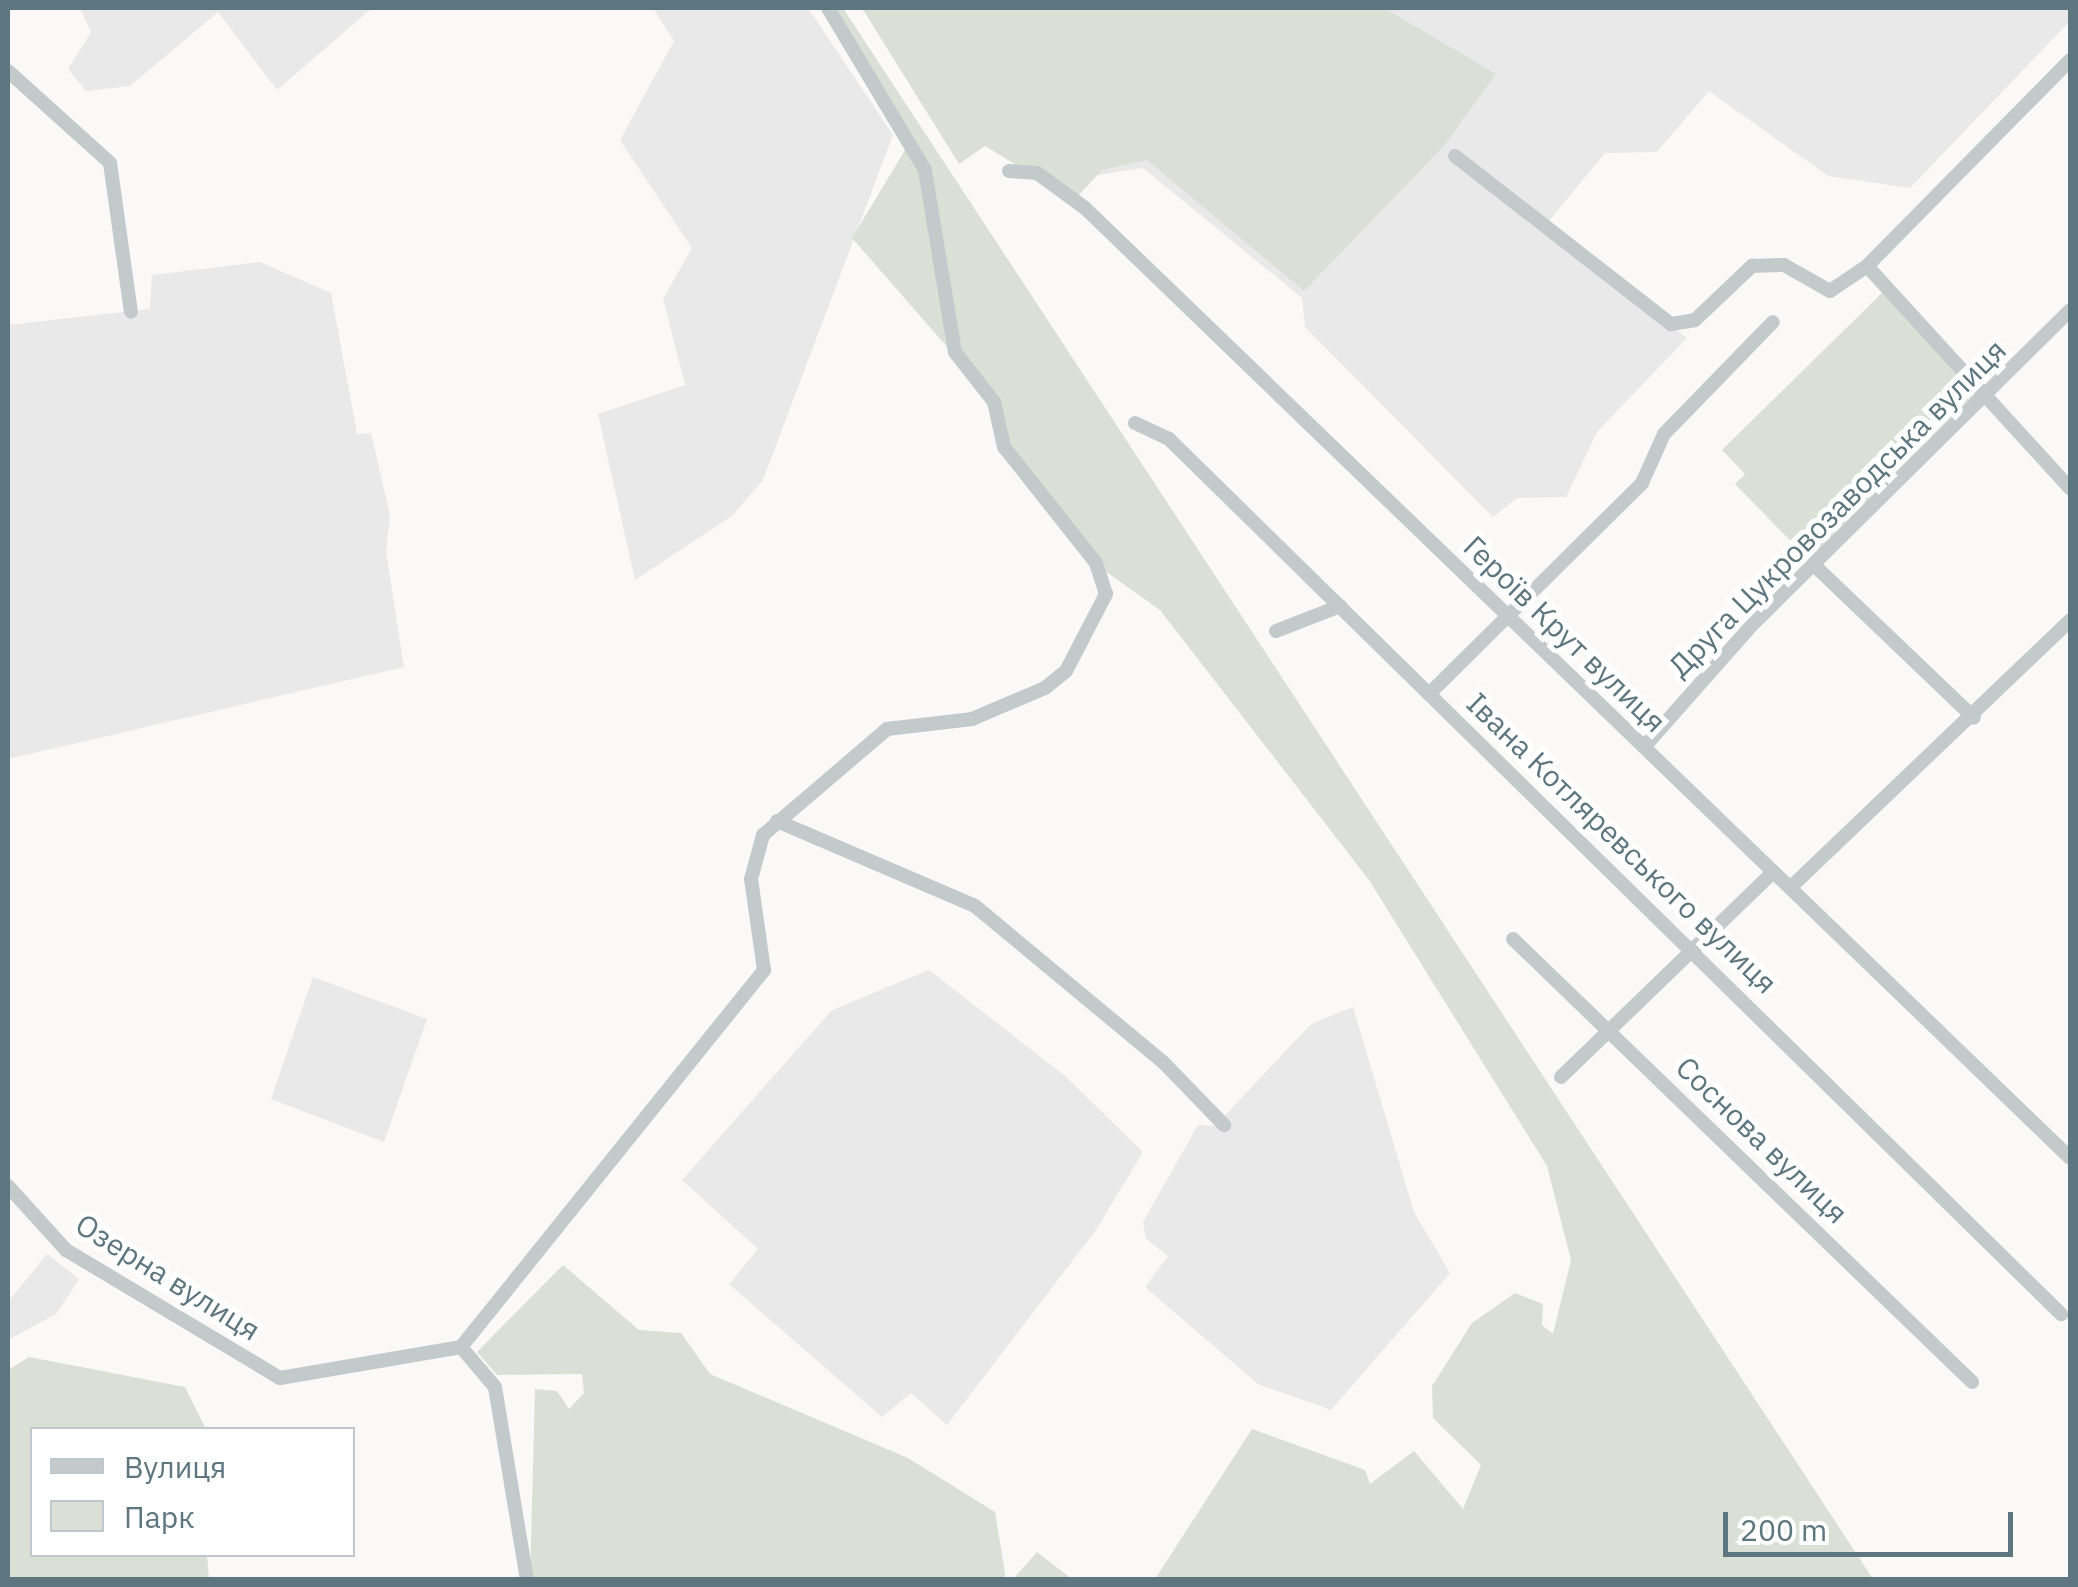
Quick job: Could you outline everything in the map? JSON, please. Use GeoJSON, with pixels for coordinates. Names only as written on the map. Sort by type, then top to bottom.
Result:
{"type":"FeatureCollection","features":[{"type":"Feature","properties":{"kind":"street"},"geometry":{"type":"LineString","coordinates":[[526,1580],[495,1388],[461,1347],[764,970],[751,879],[753,856],[777,820],[903,721],[972,719],[1045,688],[1066,672],[1106,594],[1096,562],[1004,447],[994,402],[954,352],[925,170],[828,8]]}},
{"type":"Feature","properties":{"kind":"street"},"geometry":{"type":"LineString","coordinates":[[1455,156],[1671,324],[1695,320],[1752,266],[1784,265],[1830,291],[1867,266],[2070,60]]}},
{"type":"Feature","properties":{"kind":"street"},"geometry":{"type":"LineString","coordinates":[[8,72],[110,163],[131,312]]}},
{"type":"Feature","properties":{"kind":"street","name":"Героїв Крут вулиця"},"geometry":{"type":"LineString","coordinates":[[1010,171],[1037,173],[1085,208],[2070,1158]]}},
{"type":"Feature","properties":{"kind":"street"},"geometry":{"type":"LineString","coordinates":[[1867,266],[1989,394],[2070,488]]}},
{"type":"Feature","properties":{"kind":"street","name":"Друга Цукровозаводська вулиця"},"geometry":{"type":"LineString","coordinates":[[1644,747],[1814,565],[2070,310]]}},
{"type":"Feature","properties":{"kind":"street"},"geometry":{"type":"LineString","coordinates":[[1429,694],[1642,483],[1664,434],[1773,322]]}},
{"type":"Feature","properties":{"kind":"street","name":"Івана Котляревського вулиця"},"geometry":{"type":"LineString","coordinates":[[1136,422],[1169,439],[2062,1314]]}},
{"type":"Feature","properties":{"kind":"street"},"geometry":{"type":"LineString","coordinates":[[1814,565],[1974,718]]}},
{"type":"Feature","properties":{"kind":"street"},"geometry":{"type":"LineString","coordinates":[[1276,631],[1340,606]]}},
{"type":"Feature","properties":{"kind":"street"},"geometry":{"type":"LineString","coordinates":[[1791,887],[1974,718],[2070,620]]}},
{"type":"Feature","properties":{"kind":"street"},"geometry":{"type":"LineString","coordinates":[[777,820],[975,906],[1224,1125]]}},
{"type":"Feature","properties":{"kind":"street"},"geometry":{"type":"LineString","coordinates":[[1561,1077],[1604,1028],[1773,872]]}},
{"type":"Feature","properties":{"kind":"street","name":"Соснова вулиця"},"geometry":{"type":"LineString","coordinates":[[1513,939],[1972,1382]]}},
{"type":"Feature","properties":{"kind":"street","name":"Озерна вулиця"},"geometry":{"type":"LineString","coordinates":[[8,1186],[66,1250],[262,1369],[303,1377],[461,1347]]}},
{"type":"Feature","properties":{"kind":"shaded area"},"geometry":{"type":"Polygon","coordinates":[[[80,8],[372,8],[277,90],[218,12],[130,86],[86,91],[68,69],[91,32],[80,8]]]}},
{"type":"Feature","properties":{"kind":"shaded area"},"geometry":{"type":"Polygon","coordinates":[[[653,8],[808,8],[893,135],[763,480],[733,515],[635,580],[598,414],[685,385],[663,299],[692,248],[620,140],[674,41],[653,8]]]}},
{"type":"Feature","properties":{"kind":"shaded area"},"geometry":{"type":"Polygon","coordinates":[[[899,8],[2070,8],[2070,21],[1910,188],[1828,176],[1709,91],[1657,152],[1605,153],[1544,227],[1687,338],[1597,432],[1566,497],[1517,498],[1493,517],[1305,327],[1302,298],[1143,168],[1080,178],[899,8]]]}},
{"type":"Feature","properties":{"kind":"shaded area"},"geometry":{"type":"Polygon","coordinates":[[[260,262],[331,293],[357,434],[371,433],[390,515],[386,552],[404,667],[8,759],[8,325],[150,309],[152,275],[260,262]]]}},
{"type":"Feature","properties":{"kind":"shaded area"},"geometry":{"type":"Polygon","coordinates":[[[929,970],[1064,1075],[1143,1152],[1096,1230],[947,1425],[911,1393],[882,1417],[729,1284],[758,1249],[682,1180],[832,1010],[929,970]]]}},
{"type":"Feature","properties":{"kind":"shaded area"},"geometry":{"type":"Polygon","coordinates":[[[313,977],[427,1019],[384,1142],[271,1099],[313,977]]]}},
{"type":"Feature","properties":{"kind":"shaded area"},"geometry":{"type":"Polygon","coordinates":[[[1353,1007],[1414,1212],[1450,1273],[1331,1410],[1258,1384],[1145,1287],[1168,1256],[1146,1239],[1143,1222],[1198,1125],[1215,1126],[1311,1024],[1353,1007]]]}},
{"type":"Feature","properties":{"kind":"shaded area"},"geometry":{"type":"Polygon","coordinates":[[[47,1254],[79,1279],[56,1314],[8,1340],[8,1302],[47,1254]]]}},
{"type":"Feature","properties":{"kind":"green space"},"geometry":{"type":"Polygon","coordinates":[[[828,8],[843,8],[1873,1579],[1155,1579],[1252,1429],[1365,1470],[1370,1484],[1414,1451],[1463,1509],[1481,1465],[1433,1418],[1432,1386],[1472,1323],[1515,1293],[1543,1304],[1542,1325],[1553,1334],[1571,1260],[1547,1166],[1369,880],[1160,610],[1102,569],[1004,447],[996,403],[852,238],[911,140],[828,8]]]}},
{"type":"Feature","properties":{"kind":"green space"},"geometry":{"type":"Polygon","coordinates":[[[862,8],[1384,8],[1496,74],[1443,147],[1304,291],[1147,160],[1102,170],[1074,200],[985,146],[959,164],[862,8]]]}},
{"type":"Feature","properties":{"kind":"green space"},"geometry":{"type":"Polygon","coordinates":[[[1886,289],[1989,394],[1814,565],[1735,484],[1745,474],[1722,450],[1886,289]]]}},
{"type":"Feature","properties":{"kind":"green space"},"geometry":{"type":"Polygon","coordinates":[[[563,1265],[639,1330],[681,1333],[710,1374],[908,1458],[995,1512],[1006,1579],[530,1579],[535,1389],[557,1391],[569,1409],[584,1393],[582,1374],[497,1375],[477,1352],[563,1265]]]}},
{"type":"Feature","properties":{"kind":"green space"},"geometry":{"type":"Polygon","coordinates":[[[29,1357],[185,1387],[205,1427],[30,1427],[30,1557],[207,1557],[209,1579],[8,1579],[8,1370],[29,1357]]]}},
{"type":"Feature","properties":{"kind":"green space"},"geometry":{"type":"Polygon","coordinates":[[[1037,1552],[1072,1579],[1013,1579],[1037,1552]]]}}]}
